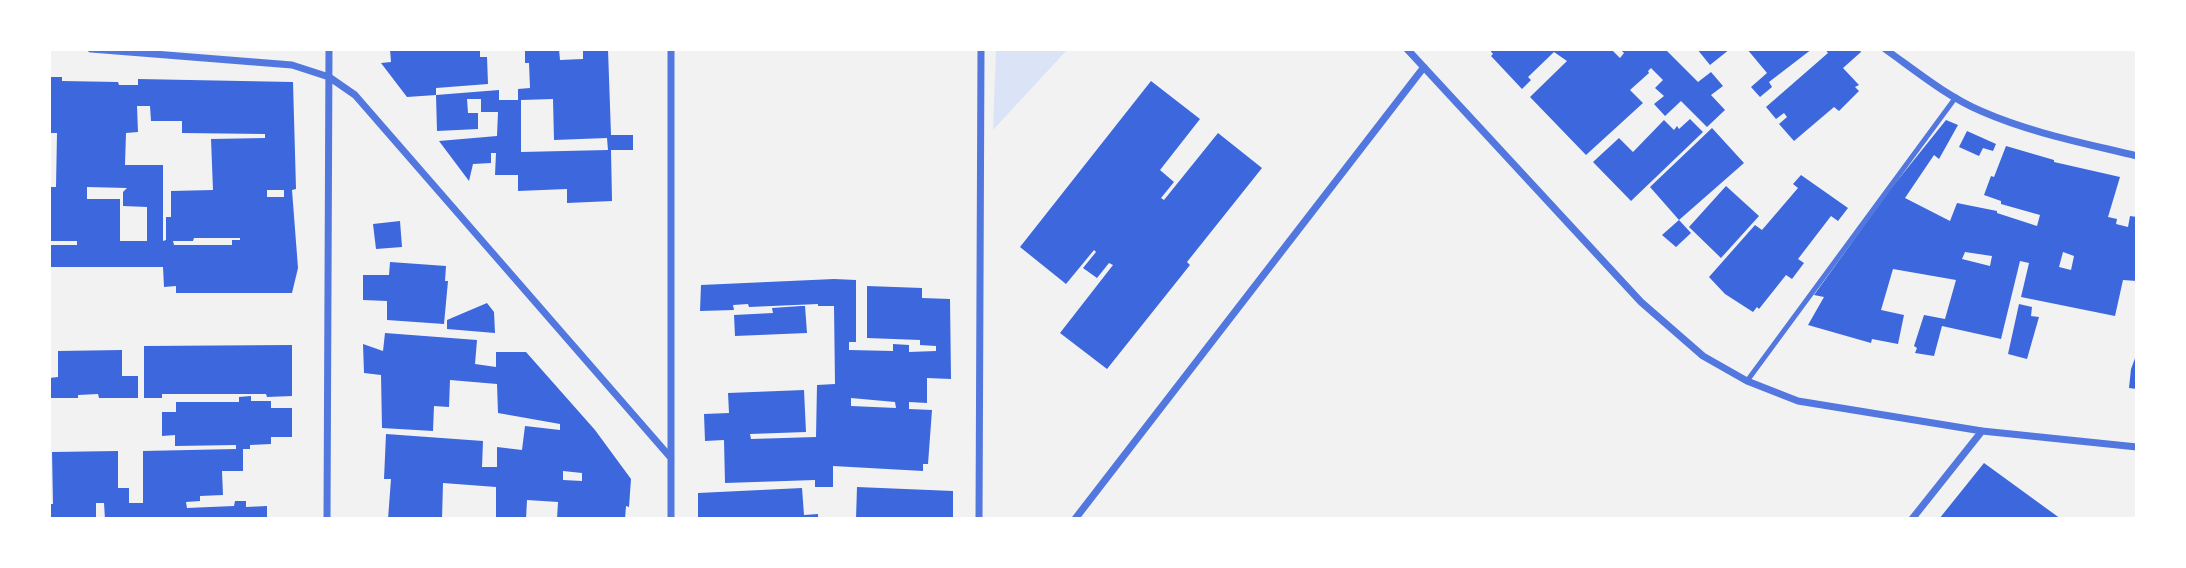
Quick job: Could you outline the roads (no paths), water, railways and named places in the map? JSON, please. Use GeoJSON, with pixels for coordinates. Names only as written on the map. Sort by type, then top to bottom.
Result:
{"type":"FeatureCollection","features":[{"type":"Feature","properties":{"kind":"street"},"geometry":{"type":"LineString","coordinates":[[91,49],[292,65],[329,76],[355,95],[671,458]]}},
{"type":"Feature","properties":{"kind":"street"},"geometry":{"type":"LineString","coordinates":[[327,519],[330,49]]}},
{"type":"Feature","properties":{"kind":"street"},"geometry":{"type":"LineString","coordinates":[[671,49],[671,519]]}},
{"type":"Feature","properties":{"kind":"street"},"geometry":{"type":"LineString","coordinates":[[979,519],[981,49]]}},
{"type":"Feature","properties":{"kind":"street"},"geometry":{"type":"LineString","coordinates":[[1407,49],[1642,302],[1703,356],[1747,381],[1798,401],[1982,431],[2137,447]]}},
{"type":"Feature","properties":{"kind":"street"},"geometry":{"type":"LineString","coordinates":[[1885,49],[1979,110],[2040,133],[2137,156]]}},
{"type":"Feature","properties":{"kind":"street"},"geometry":{"type":"LineString","coordinates":[[1075,519],[1424,67]]}},
{"type":"Feature","properties":{"kind":"street"},"geometry":{"type":"LineString","coordinates":[[1912,519],[1982,431]]}},
{"type":"Feature","properties":{"kind":"lane"},"geometry":{"type":"LineString","coordinates":[[1747,381],[1956,97]]}}]}
